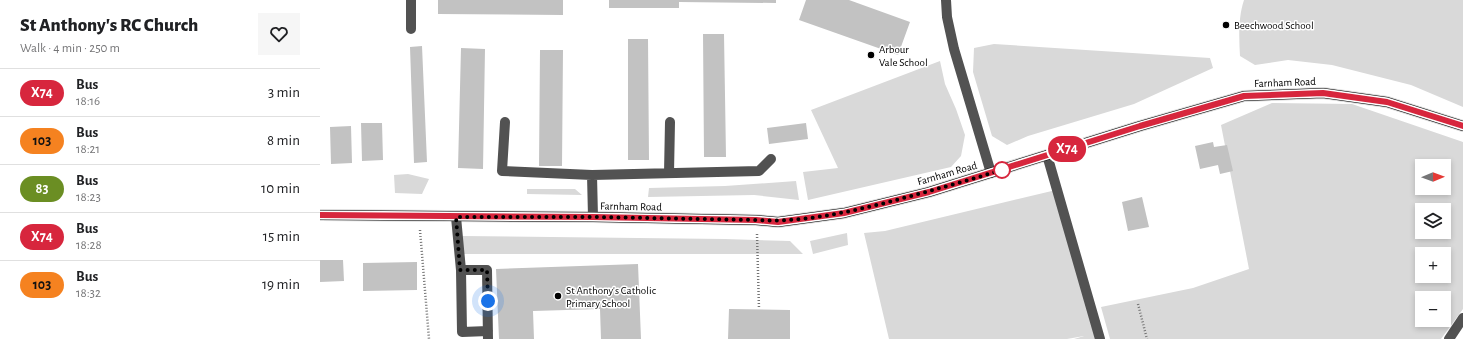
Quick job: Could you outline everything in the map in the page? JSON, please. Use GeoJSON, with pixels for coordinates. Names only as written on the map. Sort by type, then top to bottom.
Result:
{"type":"FeatureCollection","features":[{"type":"Feature","properties":{"kind":"main road","name":"Farnham Road"},"geometry":{"type":"LineString","coordinates":[[320,215],[593,217],[756,220],[778,222],[844,213],[929,192],[1140,126],[1244,96],[1323,93],[1387,102],[1463,126]]}},
{"type":"Feature","properties":{"kind":"street"},"geometry":{"type":"LineString","coordinates":[[411,0],[411,29]]}},
{"type":"Feature","properties":{"kind":"street"},"geometry":{"type":"LineString","coordinates":[[946,0],[947,17],[954,49],[991,173]]}},
{"type":"Feature","properties":{"kind":"street"},"geometry":{"type":"LineString","coordinates":[[505,122],[502,171],[592,175],[760,171],[772,159]]}},
{"type":"Feature","properties":{"kind":"street"},"geometry":{"type":"LineString","coordinates":[[669,173],[670,122]]}},
{"type":"Feature","properties":{"kind":"street"},"geometry":{"type":"LineString","coordinates":[[1047,155],[1100,339]]}},
{"type":"Feature","properties":{"kind":"street","name":"Farnham Road"},"geometry":{"type":"LineString","coordinates":[[592,175],[593,217]]}},
{"type":"Feature","properties":{"kind":"street"},"geometry":{"type":"LineString","coordinates":[[456,217],[460,270],[462,332],[488,335],[487,270],[460,270]]}},
{"type":"Feature","properties":{"kind":"street"},"geometry":{"type":"LineString","coordinates":[[1449,339],[1463,318]]}},
{"type":"Feature","properties":{"kind":"path"},"geometry":{"type":"LineString","coordinates":[[756,220],[759,309]]}},
{"type":"Feature","properties":{"kind":"path"},"geometry":{"type":"LineString","coordinates":[[420,228],[429,339]]}},
{"type":"Feature","properties":{"kind":"path"},"geometry":{"type":"LineString","coordinates":[[1138,304],[1147,339]]}},
{"type":"Feature","properties":{"kind":"shaded area"},"geometry":{"type":"Polygon","coordinates":[[[1244,0],[1463,0],[1463,107],[1411,85],[1332,65],[1288,60],[1255,65],[1240,56],[1240,21],[1244,0]]]}},
{"type":"Feature","properties":{"kind":"shaded area"},"geometry":{"type":"Polygon","coordinates":[[[994,44],[1210,58],[1213,68],[1134,104],[1028,136],[1007,145],[992,136],[973,72],[974,48],[994,44]]]}},
{"type":"Feature","properties":{"kind":"shaded area"},"geometry":{"type":"Polygon","coordinates":[[[940,61],[945,84],[965,135],[961,156],[951,167],[808,200],[803,172],[838,168],[811,110],[940,61]]]}},
{"type":"Feature","properties":{"kind":"shaded area"},"geometry":{"type":"Polygon","coordinates":[[[1272,103],[1352,104],[1463,142],[1463,309],[1451,325],[1451,291],[1415,291],[1415,327],[1450,327],[1441,339],[1110,339],[1101,307],[1193,288],[1249,269],[1221,125],[1272,103]]]}},
{"type":"Feature","properties":{"kind":"shaded area"},"geometry":{"type":"Polygon","coordinates":[[[408,174],[429,179],[422,194],[395,193],[394,175],[408,174]]]}},
{"type":"Feature","properties":{"kind":"shaded area"},"geometry":{"type":"Polygon","coordinates":[[[796,181],[799,200],[754,195],[648,197],[649,188],[725,186],[796,181]]]}},
{"type":"Feature","properties":{"kind":"shaded area"},"geometry":{"type":"Polygon","coordinates":[[[527,189],[575,189],[582,195],[527,194],[527,189]]]}},
{"type":"Feature","properties":{"kind":"shaded area"},"geometry":{"type":"Polygon","coordinates":[[[1056,190],[1096,339],[1074,339],[1084,336],[1067,339],[889,339],[864,233],[885,231],[1056,190]]]}},
{"type":"Feature","properties":{"kind":"shaded area"},"geometry":{"type":"Polygon","coordinates":[[[847,233],[848,245],[813,254],[810,241],[847,233]]]}},
{"type":"Feature","properties":{"kind":"shaded area"},"geometry":{"type":"Polygon","coordinates":[[[462,236],[790,241],[803,254],[461,254],[462,236]]]}},
{"type":"Feature","properties":{"kind":"building"},"geometry":{"type":"Polygon","coordinates":[[[438,0],[563,0],[563,15],[438,14],[438,0]]]}},
{"type":"Feature","properties":{"kind":"building"},"geometry":{"type":"Polygon","coordinates":[[[609,0],[776,0],[776,3],[679,2],[679,8],[609,8],[609,0]]]}},
{"type":"Feature","properties":{"kind":"building"},"geometry":{"type":"Polygon","coordinates":[[[806,0],[849,0],[910,22],[898,55],[799,20],[806,0]]]}},
{"type":"Feature","properties":{"kind":"building"},"geometry":{"type":"Polygon","coordinates":[[[703,34],[724,34],[726,157],[704,157],[703,34]]]}},
{"type":"Feature","properties":{"kind":"building"},"geometry":{"type":"Polygon","coordinates":[[[628,39],[648,39],[649,160],[628,160],[628,39]]]}},
{"type":"Feature","properties":{"kind":"building"},"geometry":{"type":"Polygon","coordinates":[[[422,46],[427,162],[414,163],[410,47],[422,46]]]}},
{"type":"Feature","properties":{"kind":"building"},"geometry":{"type":"Polygon","coordinates":[[[461,48],[485,49],[483,169],[458,168],[461,48]]]}},
{"type":"Feature","properties":{"kind":"building"},"geometry":{"type":"Polygon","coordinates":[[[540,50],[563,50],[562,166],[539,166],[540,50]]]}},
{"type":"Feature","properties":{"kind":"building"},"geometry":{"type":"Polygon","coordinates":[[[361,123],[382,123],[383,160],[362,161],[361,123]]]}},
{"type":"Feature","properties":{"kind":"building"},"geometry":{"type":"Polygon","coordinates":[[[806,123],[808,139],[769,144],[767,128],[806,123]]]}},
{"type":"Feature","properties":{"kind":"building"},"geometry":{"type":"Polygon","coordinates":[[[351,126],[352,163],[331,164],[330,127],[351,126]]]}},
{"type":"Feature","properties":{"kind":"building"},"geometry":{"type":"Polygon","coordinates":[[[1213,142],[1214,147],[1227,145],[1233,171],[1220,174],[1218,165],[1200,169],[1195,146],[1213,142]]]}},
{"type":"Feature","properties":{"kind":"building"},"geometry":{"type":"Polygon","coordinates":[[[1142,197],[1149,227],[1128,231],[1122,202],[1142,197]]]}},
{"type":"Feature","properties":{"kind":"building"},"geometry":{"type":"Polygon","coordinates":[[[320,260],[343,260],[344,281],[320,282],[320,260]]]}},
{"type":"Feature","properties":{"kind":"building"},"geometry":{"type":"Polygon","coordinates":[[[417,262],[417,290],[363,291],[363,263],[417,262]]]}},
{"type":"Feature","properties":{"kind":"building"},"geometry":{"type":"Polygon","coordinates":[[[638,264],[641,339],[601,339],[600,309],[533,311],[534,339],[499,339],[496,269],[638,264]]]}},
{"type":"Feature","properties":{"kind":"building"},"geometry":{"type":"Polygon","coordinates":[[[729,309],[790,310],[790,339],[728,339],[729,309]]]}},
{"type":"Feature","properties":{"kind":"bus line","name":"X74"},"geometry":{"type":"LineString","coordinates":[[320,215],[593,217],[756,220],[778,222],[844,213],[929,192],[1140,126],[1244,96],[1323,93],[1387,102],[1463,126]]}},
{"type":"Feature","properties":{"kind":"place","name":"Beechwood School"},"geometry":{"type":"Point","coordinates":[1226,25]}},
{"type":"Feature","properties":{"kind":"place","name":"Arbour Vale School"},"geometry":{"type":"Point","coordinates":[871,55]}},
{"type":"Feature","properties":{"kind":"place","name":"St Anthony's Catholic Primary School"},"geometry":{"type":"Point","coordinates":[558,296]}},
{"type":"Feature","properties":{"kind":"route"},"geometry":{"type":"LineString","coordinates":[[488,301],[487,270],[460,270],[456,217],[593,217],[756,220],[778,222],[844,213],[929,192],[1005,169],[1002,170]]}}]}
